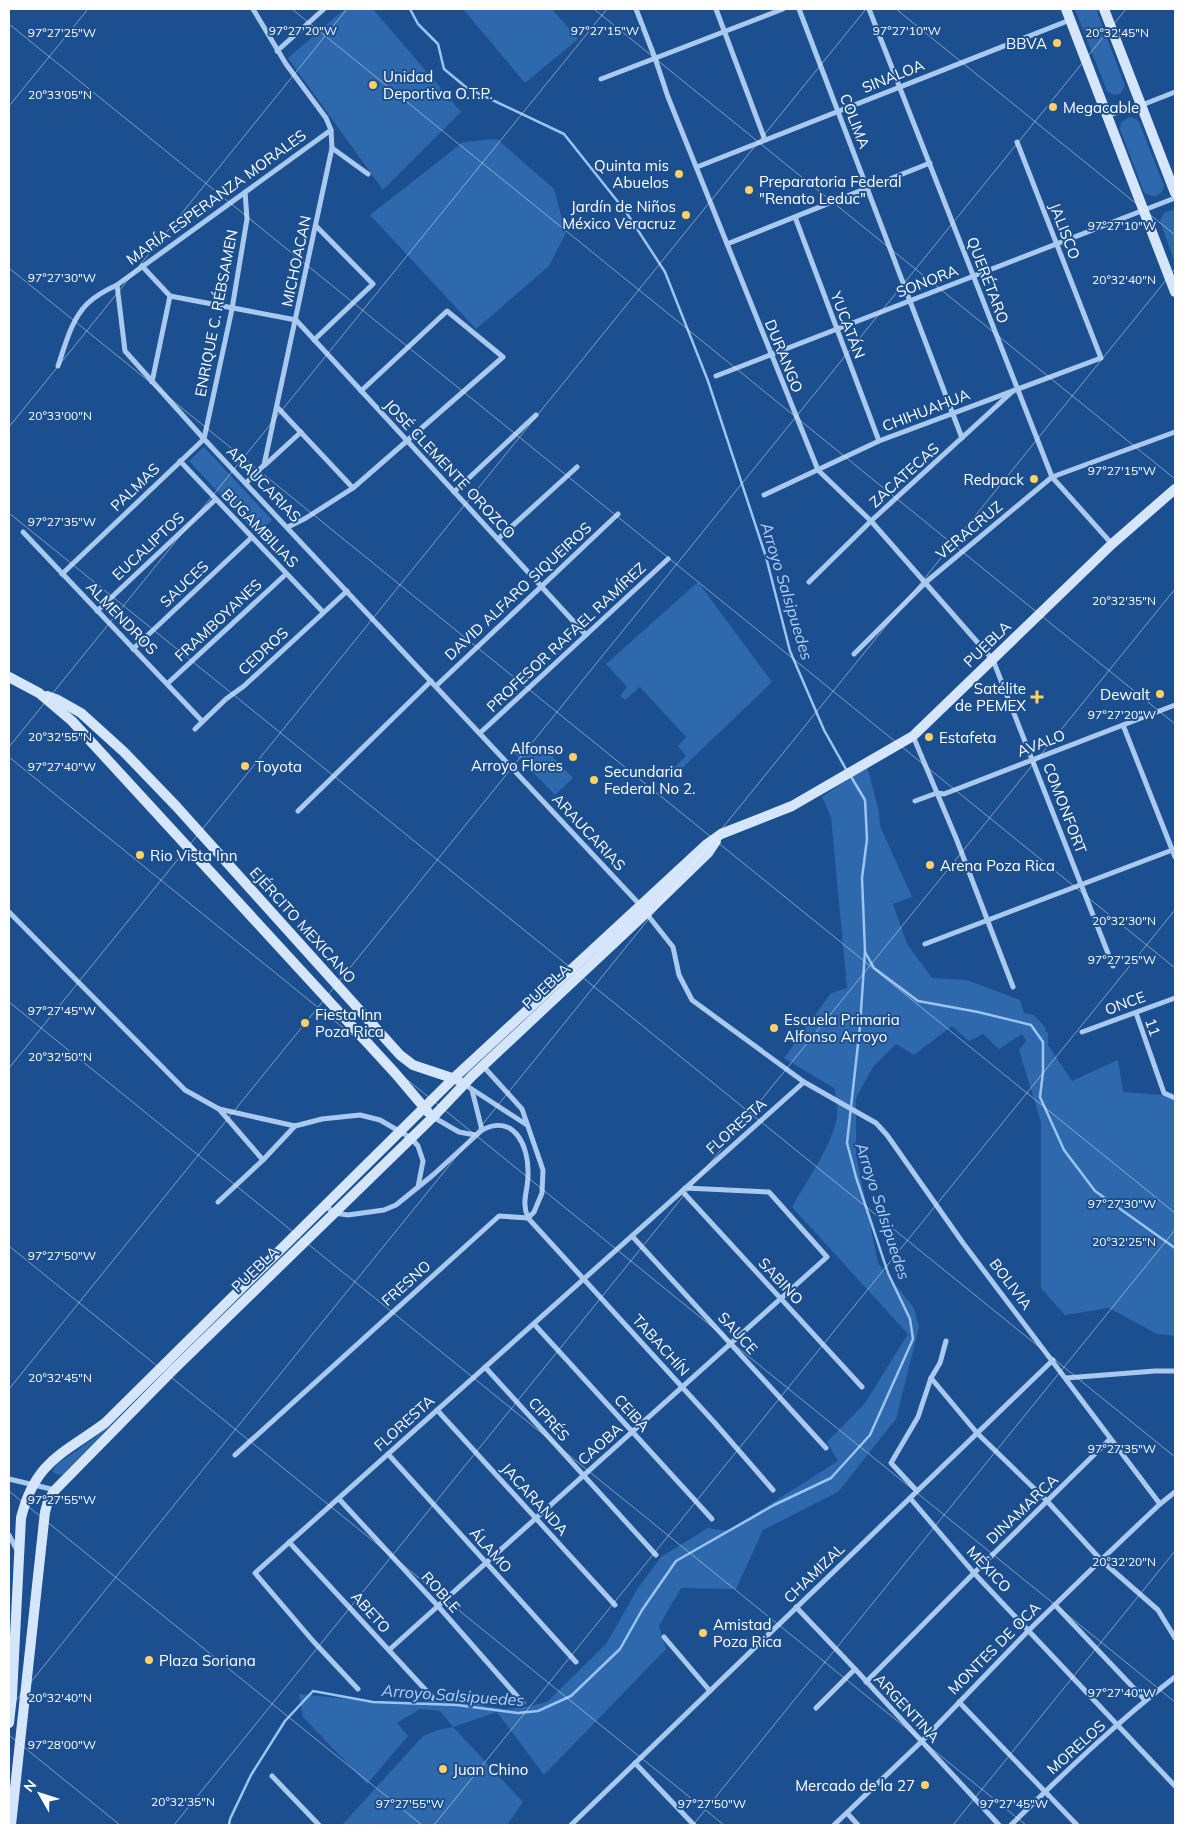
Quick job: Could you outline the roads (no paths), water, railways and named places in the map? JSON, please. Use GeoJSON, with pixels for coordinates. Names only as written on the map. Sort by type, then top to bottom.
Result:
{"type":"FeatureCollection","features":[{"type":"Feature","properties":{"kind":"main road"},"geometry":{"type":"LineString","coordinates":[[1066,9],[1175,292]]}},
{"type":"Feature","properties":{"kind":"main road"},"geometry":{"type":"LineString","coordinates":[[1104,9],[1175,193]]}},
{"type":"Feature","properties":{"kind":"main road","name":"PUEBLA"},"geometry":{"type":"LineString","coordinates":[[9,1723],[21,1518],[25,1499],[49,1462],[106,1423],[330,1209],[468,1087],[483,1066],[644,909],[707,844],[721,834],[792,806],[913,736],[1112,544],[1175,489]]}},
{"type":"Feature","properties":{"kind":"main road","name":"EJÉRCITO MEXICANO"},"geometry":{"type":"LineString","coordinates":[[9,677],[81,713],[124,752],[176,806],[400,1055],[413,1065],[455,1077],[468,1087]]}},
{"type":"Feature","properties":{"kind":"main road","name":"EJÉRCITO MEXICANO"},"geometry":{"type":"LineString","coordinates":[[39,692],[72,720],[433,1117]]}},
{"type":"Feature","properties":{"kind":"main road"},"geometry":{"type":"LineString","coordinates":[[112,765],[124,752]]}},
{"type":"Feature","properties":{"kind":"main road"},"geometry":{"type":"LineString","coordinates":[[242,907],[256,895]]}},
{"type":"Feature","properties":{"kind":"main road","name":"PUEBLA"},"geometry":{"type":"LineString","coordinates":[[11,1825],[45,1512],[48,1501],[55,1490],[330,1209],[455,1077],[644,909]]}},
{"type":"Feature","properties":{"kind":"main road"},"geometry":{"type":"LineString","coordinates":[[395,1073],[413,1065]]}},
{"type":"Feature","properties":{"kind":"street","name":"MICHOACAN"},"geometry":{"type":"LineString","coordinates":[[252,9],[277,51],[326,118],[331,130],[332,148],[278,408],[264,465]]}},
{"type":"Feature","properties":{"kind":"street"},"geometry":{"type":"LineString","coordinates":[[277,51],[324,9]]}},
{"type":"Feature","properties":{"kind":"street","name":"DURANGO"},"geometry":{"type":"LineString","coordinates":[[636,9],[668,97],[770,356],[818,470],[871,521],[993,660]]}},
{"type":"Feature","properties":{"kind":"street"},"geometry":{"type":"LineString","coordinates":[[716,9],[765,140]]}},
{"type":"Feature","properties":{"kind":"street"},"geometry":{"type":"LineString","coordinates":[[601,79],[783,9]]}},
{"type":"Feature","properties":{"kind":"street","name":"COLIMA"},"geometry":{"type":"LineString","coordinates":[[798,9],[962,438]]}},
{"type":"Feature","properties":{"kind":"street","name":"QUERÉTARO"},"geometry":{"type":"LineString","coordinates":[[869,9],[1052,477],[1112,544]]}},
{"type":"Feature","properties":{"kind":"street","name":"SINALOA"},"geometry":{"type":"LineString","coordinates":[[697,167],[1070,20]]}},
{"type":"Feature","properties":{"kind":"street"},"geometry":{"type":"LineString","coordinates":[[1108,115],[1142,105],[1175,92]]}},
{"type":"Feature","properties":{"kind":"street","name":"MARÍA ESPERANZA MORALES"},"geometry":{"type":"LineString","coordinates":[[58,366],[71,330],[86,305],[98,295],[117,285],[331,130]]}},
{"type":"Feature","properties":{"kind":"street","name":"JALISCO"},"geometry":{"type":"LineString","coordinates":[[1017,142],[1101,358]]}},
{"type":"Feature","properties":{"kind":"street"},"geometry":{"type":"LineString","coordinates":[[332,148],[368,174]]}},
{"type":"Feature","properties":{"kind":"street"},"geometry":{"type":"LineString","coordinates":[[727,244],[930,163]]}},
{"type":"Feature","properties":{"kind":"street","name":"ENRIQUE C. RÉBSAMEN"},"geometry":{"type":"LineString","coordinates":[[204,439],[232,309],[247,219],[245,192]]}},
{"type":"Feature","properties":{"kind":"street","name":"SONORA"},"geometry":{"type":"LineString","coordinates":[[716,376],[1175,198]]}},
{"type":"Feature","properties":{"kind":"street","name":"YUCATÁN"},"geometry":{"type":"LineString","coordinates":[[795,217],[879,441]]}},
{"type":"Feature","properties":{"kind":"street"},"geometry":{"type":"LineString","coordinates":[[314,340],[372,284],[316,226]]}},
{"type":"Feature","properties":{"kind":"street"},"geometry":{"type":"LineString","coordinates":[[142,266],[170,296],[296,320]]}},
{"type":"Feature","properties":{"kind":"street","name":"ARAUCARIAS"},"geometry":{"type":"LineString","coordinates":[[117,285],[125,351],[204,439],[644,909],[673,946],[680,975],[692,1000],[804,1082]]}},
{"type":"Feature","properties":{"kind":"street"},"geometry":{"type":"LineString","coordinates":[[152,382],[170,296]]}},
{"type":"Feature","properties":{"kind":"street"},"geometry":{"type":"LineString","coordinates":[[288,527],[354,488],[406,440],[503,357],[447,310],[361,391]]}},
{"type":"Feature","properties":{"kind":"street","name":"JOSÉ CLEMENTE OROZCO"},"geometry":{"type":"LineString","coordinates":[[296,320],[586,635]]}},
{"type":"Feature","properties":{"kind":"street","name":"CHIHUAHUA"},"geometry":{"type":"LineString","coordinates":[[764,495],[879,441],[1101,358]]}},
{"type":"Feature","properties":{"kind":"street","name":"ZACATECAS"},"geometry":{"type":"LineString","coordinates":[[809,582],[871,521],[1017,388]]}},
{"type":"Feature","properties":{"kind":"street"},"geometry":{"type":"LineString","coordinates":[[278,408],[354,488]]}},
{"type":"Feature","properties":{"kind":"street"},"geometry":{"type":"LineString","coordinates":[[454,492],[536,415]]}},
{"type":"Feature","properties":{"kind":"street"},"geometry":{"type":"LineString","coordinates":[[246,483],[301,432]]}},
{"type":"Feature","properties":{"kind":"street","name":"VERACRUZ"},"geometry":{"type":"LineString","coordinates":[[854,654],[926,582],[1052,477],[1175,432]]}},
{"type":"Feature","properties":{"kind":"street","name":"PALMAS"},"geometry":{"type":"LineString","coordinates":[[62,574],[204,439]]}},
{"type":"Feature","properties":{"kind":"street","name":"BUGAMBILIAS"},"geometry":{"type":"LineString","coordinates":[[180,462],[323,612]]}},
{"type":"Feature","properties":{"kind":"street"},"geometry":{"type":"LineString","coordinates":[[498,540],[577,467]]}},
{"type":"Feature","properties":{"kind":"street","name":"EUCALIPTOS"},"geometry":{"type":"LineString","coordinates":[[98,611],[216,500]]}},
{"type":"Feature","properties":{"kind":"street","name":"DAVID ALFARO SIQUEIROS"},"geometry":{"type":"LineString","coordinates":[[436,686],[618,514]]}},
{"type":"Feature","properties":{"kind":"street","name":"ALMENDROS"},"geometry":{"type":"LineString","coordinates":[[23,532],[202,721]]}},
{"type":"Feature","properties":{"kind":"street","name":"SAUCES"},"geometry":{"type":"LineString","coordinates":[[134,649],[251,538]]}},
{"type":"Feature","properties":{"kind":"street","name":"PROFESOR RAFAEL RAMÍREZ"},"geometry":{"type":"LineString","coordinates":[[480,733],[668,559]]}},
{"type":"Feature","properties":{"kind":"street","name":"FRAMBOYANES"},"geometry":{"type":"LineString","coordinates":[[167,684],[286,574]]}},
{"type":"Feature","properties":{"kind":"street","name":"CEDROS"},"geometry":{"type":"LineString","coordinates":[[195,729],[226,699],[244,686],[348,591]]}},
{"type":"Feature","properties":{"kind":"street","name":"COMONFORT"},"geometry":{"type":"LineString","coordinates":[[993,660],[1113,966]]}},
{"type":"Feature","properties":{"kind":"street"},"geometry":{"type":"LineString","coordinates":[[298,810],[431,681]]}},
{"type":"Feature","properties":{"kind":"street","name":"AVALO"},"geometry":{"type":"LineString","coordinates":[[915,801],[937,793],[944,794],[1175,705]]}},
{"type":"Feature","properties":{"kind":"street"},"geometry":{"type":"LineString","coordinates":[[1123,725],[1174,850],[1175,857]]}},
{"type":"Feature","properties":{"kind":"street"},"geometry":{"type":"LineString","coordinates":[[913,736],[1013,987]]}},
{"type":"Feature","properties":{"kind":"street"},"geometry":{"type":"LineString","coordinates":[[925,944],[1174,850]]}},
{"type":"Feature","properties":{"kind":"street"},"geometry":{"type":"LineString","coordinates":[[9,912],[185,1090],[219,1109],[295,1126],[322,1119],[360,1115],[380,1120],[411,1138],[418,1146],[422,1161],[418,1187]]}},
{"type":"Feature","properties":{"kind":"street","name":"ONCE"},"geometry":{"type":"LineString","coordinates":[[1082,1032],[1175,998]]}},
{"type":"Feature","properties":{"kind":"street","name":"11"},"geometry":{"type":"LineString","coordinates":[[1136,1013],[1164,1093],[1175,1098]]}},
{"type":"Feature","properties":{"kind":"street"},"geometry":{"type":"LineString","coordinates":[[330,1209],[348,1215],[384,1210],[396,1205],[475,1135],[491,1125],[502,1124],[510,1128],[517,1135],[528,1162],[524,1208],[528,1218],[534,1212],[542,1193],[543,1170],[522,1109],[483,1066]]}},
{"type":"Feature","properties":{"kind":"street","name":"BOLIVIA"},"geometry":{"type":"LineString","coordinates":[[804,1082],[876,1123],[887,1135],[964,1243],[1160,1504]]}},
{"type":"Feature","properties":{"kind":"street","name":"FLORESTA"},"geometry":{"type":"LineString","coordinates":[[358,1688],[313,1641],[255,1573],[804,1082]]}},
{"type":"Feature","properties":{"kind":"street"},"geometry":{"type":"LineString","coordinates":[[468,1087],[528,1125]]}},
{"type":"Feature","properties":{"kind":"street"},"geometry":{"type":"LineString","coordinates":[[468,1087],[482,1130]]}},
{"type":"Feature","properties":{"kind":"street"},"geometry":{"type":"LineString","coordinates":[[219,1109],[263,1160]]}},
{"type":"Feature","properties":{"kind":"street"},"geometry":{"type":"LineString","coordinates":[[433,1117],[459,1132],[475,1135]]}},
{"type":"Feature","properties":{"kind":"street"},"geometry":{"type":"LineString","coordinates":[[218,1202],[263,1160],[295,1126]]}},
{"type":"Feature","properties":{"kind":"street","name":"CAOBA"},"geometry":{"type":"LineString","coordinates":[[389,1650],[828,1257],[768,1192],[683,1190]]}},
{"type":"Feature","properties":{"kind":"street","name":"SABINO"},"geometry":{"type":"LineString","coordinates":[[683,1190],[780,1299],[862,1387]]}},
{"type":"Feature","properties":{"kind":"street","name":"FRESNO"},"geometry":{"type":"LineString","coordinates":[[235,1455],[499,1216],[528,1218]]}},
{"type":"Feature","properties":{"kind":"street","name":"TABACHÍN"},"geometry":{"type":"LineString","coordinates":[[528,1218],[773,1490]]}},
{"type":"Feature","properties":{"kind":"street","name":"SAUCE"},"geometry":{"type":"LineString","coordinates":[[632,1236],[826,1448]]}},
{"type":"Feature","properties":{"kind":"street","name":"CEIBA"},"geometry":{"type":"LineString","coordinates":[[534,1324],[712,1519]]}},
{"type":"Feature","properties":{"kind":"street"},"geometry":{"type":"LineString","coordinates":[[917,1491],[891,1463],[918,1417],[931,1378],[940,1363],[946,1341]]}},
{"type":"Feature","properties":{"kind":"street","name":"CHAMIZAL"},"geometry":{"type":"LineString","coordinates":[[570,1825],[1053,1360]]}},
{"type":"Feature","properties":{"kind":"street","name":"CIPRÉS"},"geometry":{"type":"LineString","coordinates":[[485,1367],[656,1555]]}},
{"type":"Feature","properties":{"kind":"street"},"geometry":{"type":"LineString","coordinates":[[1066,1378],[1175,1371]]}},
{"type":"Feature","properties":{"kind":"street"},"geometry":{"type":"LineString","coordinates":[[931,1378],[977,1433],[1047,1501],[1101,1560],[1158,1610],[1175,1638]]}},
{"type":"Feature","properties":{"kind":"street","name":"JACARANDA"},"geometry":{"type":"LineString","coordinates":[[437,1410],[615,1605]]}},
{"type":"Feature","properties":{"kind":"street","name":"DINAMARCA"},"geometry":{"type":"LineString","coordinates":[[866,1682],[1110,1439]]}},
{"type":"Feature","properties":{"kind":"street","name":"ÁLAMO"},"geometry":{"type":"LineString","coordinates":[[388,1454],[576,1662]]}},
{"type":"Feature","properties":{"kind":"street"},"geometry":{"type":"LineString","coordinates":[[9,1479],[34,1483],[55,1490]]}},
{"type":"Feature","properties":{"kind":"street","name":"MONTES DE OCA"},"geometry":{"type":"LineString","coordinates":[[835,1825],[921,1742],[1029,1630],[1160,1504],[1175,1492]]}},
{"type":"Feature","properties":{"kind":"street","name":"ROBLE"},"geometry":{"type":"LineString","coordinates":[[339,1498],[438,1606],[523,1703]]}},
{"type":"Feature","properties":{"kind":"street","name":"MÉXICO"},"geometry":{"type":"LineString","coordinates":[[910,1498],[974,1573],[1175,1786]]}},
{"type":"Feature","properties":{"kind":"street"},"geometry":{"type":"LineString","coordinates":[[9,1535],[20,1556]]}},
{"type":"Feature","properties":{"kind":"street","name":"ABETO"},"geometry":{"type":"LineString","coordinates":[[290,1542],[433,1698]]}},
{"type":"Feature","properties":{"kind":"street"},"geometry":{"type":"LineString","coordinates":[[1056,1605],[1145,1700]]}},
{"type":"Feature","properties":{"kind":"street","name":"ARGENTINA"},"geometry":{"type":"LineString","coordinates":[[796,1607],[855,1668],[999,1825]]}},
{"type":"Feature","properties":{"kind":"street"},"geometry":{"type":"LineString","coordinates":[[664,1637],[710,1691]]}},
{"type":"Feature","properties":{"kind":"street"},"geometry":{"type":"LineString","coordinates":[[816,1708],[855,1668]]}},
{"type":"Feature","properties":{"kind":"street","name":"MORELOS"},"geometry":{"type":"LineString","coordinates":[[1011,1825],[1145,1700],[1175,1677]]}},
{"type":"Feature","properties":{"kind":"street","name":"MORELOS"},"geometry":{"type":"LineString","coordinates":[[959,1702],[1045,1792]]}},
{"type":"Feature","properties":{"kind":"street"},"geometry":{"type":"LineString","coordinates":[[635,1763],[694,1825]]}},
{"type":"Feature","properties":{"kind":"street"},"geometry":{"type":"LineString","coordinates":[[272,1776],[319,1825]]}},
{"type":"Feature","properties":{"kind":"street"},"geometry":{"type":"LineString","coordinates":[[1045,1792],[1077,1825]]}},
{"type":"Feature","properties":{"kind":"street"},"geometry":{"type":"LineString","coordinates":[[847,1813],[858,1825]]}},
{"type":"Feature","properties":{"kind":"waterway","name":"Arroyo Salsipuedes"},"geometry":{"type":"LineString","coordinates":[[410,9],[418,24],[438,44],[444,69],[467,88],[564,134],[626,212],[665,272],[708,381],[766,557],[790,651],[824,730],[847,771]]}},
{"type":"Feature","properties":{"kind":"waterway","name":"Arroyo Salsipuedes"},"geometry":{"type":"LineString","coordinates":[[229,1825],[230,1819],[251,1775],[285,1721],[313,1691],[373,1702],[457,1705],[518,1713],[538,1711],[571,1696],[620,1649],[642,1610],[676,1561],[774,1505],[831,1478],[870,1435],[913,1339],[910,1319],[888,1273],[856,1177],[847,1143],[860,1026],[865,951],[862,878],[867,839],[865,800],[850,775]]}},
{"type":"Feature","properties":{"kind":"waterway"},"geometry":{"type":"LineString","coordinates":[[865,952],[874,968],[918,1001],[978,1012],[1031,1025],[1043,1042],[1043,1072],[1040,1097],[1064,1150],[1095,1191],[1175,1248]]}},
{"type":"Feature","properties":{"kind":"place","name":"BBVA"},"geometry":{"type":"Point","coordinates":[1057,43]}},
{"type":"Feature","properties":{"kind":"place","name":"Unidad Deportiva O.T.P."},"geometry":{"type":"Point","coordinates":[373,85]}},
{"type":"Feature","properties":{"kind":"place","name":"Megacable"},"geometry":{"type":"Point","coordinates":[1053,107]}},
{"type":"Feature","properties":{"kind":"place","name":"Quinta mis Abuelos"},"geometry":{"type":"Point","coordinates":[679,174]}},
{"type":"Feature","properties":{"kind":"place","name":"Preparatoria Federal \"Renato Leduc\""},"geometry":{"type":"Point","coordinates":[749,190]}},
{"type":"Feature","properties":{"kind":"place","name":"Jardín de Niños México Veracruz"},"geometry":{"type":"Point","coordinates":[686,215]}},
{"type":"Feature","properties":{"kind":"place","name":"Redpack"},"geometry":{"type":"Point","coordinates":[1034,479]}},
{"type":"Feature","properties":{"kind":"place","name":"Dewalt"},"geometry":{"type":"Point","coordinates":[1160,694]}},
{"type":"Feature","properties":{"kind":"place","name":"Satélite de PEMEX"},"geometry":{"type":"Point","coordinates":[1037,697]}},
{"type":"Feature","properties":{"kind":"place","name":"Estafeta"},"geometry":{"type":"Point","coordinates":[929,737]}},
{"type":"Feature","properties":{"kind":"place","name":"Alfonso Arroyo Flores"},"geometry":{"type":"Point","coordinates":[573,757]}},
{"type":"Feature","properties":{"kind":"place","name":"Toyota"},"geometry":{"type":"Point","coordinates":[245,766]}},
{"type":"Feature","properties":{"kind":"place","name":"Secundaria Federal No 2."},"geometry":{"type":"Point","coordinates":[594,780]}},
{"type":"Feature","properties":{"kind":"place","name":"Rio Vista Inn"},"geometry":{"type":"Point","coordinates":[140,855]}},
{"type":"Feature","properties":{"kind":"place","name":"Arena Poza Rica"},"geometry":{"type":"Point","coordinates":[930,865]}},
{"type":"Feature","properties":{"kind":"place","name":"Fiesta Inn Poza Rica"},"geometry":{"type":"Point","coordinates":[305,1023]}},
{"type":"Feature","properties":{"kind":"place","name":"Escuela Primaria Alfonso Arroyo"},"geometry":{"type":"Point","coordinates":[774,1028]}},
{"type":"Feature","properties":{"kind":"place","name":"Amistad Poza Rica"},"geometry":{"type":"Point","coordinates":[703,1633]}},
{"type":"Feature","properties":{"kind":"place","name":"Plaza Soriana"},"geometry":{"type":"Point","coordinates":[149,1660]}},
{"type":"Feature","properties":{"kind":"place","name":"Juan Chino"},"geometry":{"type":"Point","coordinates":[443,1769]}},
{"type":"Feature","properties":{"kind":"place","name":"Mercado de la 27"},"geometry":{"type":"Point","coordinates":[925,1785]}}]}
